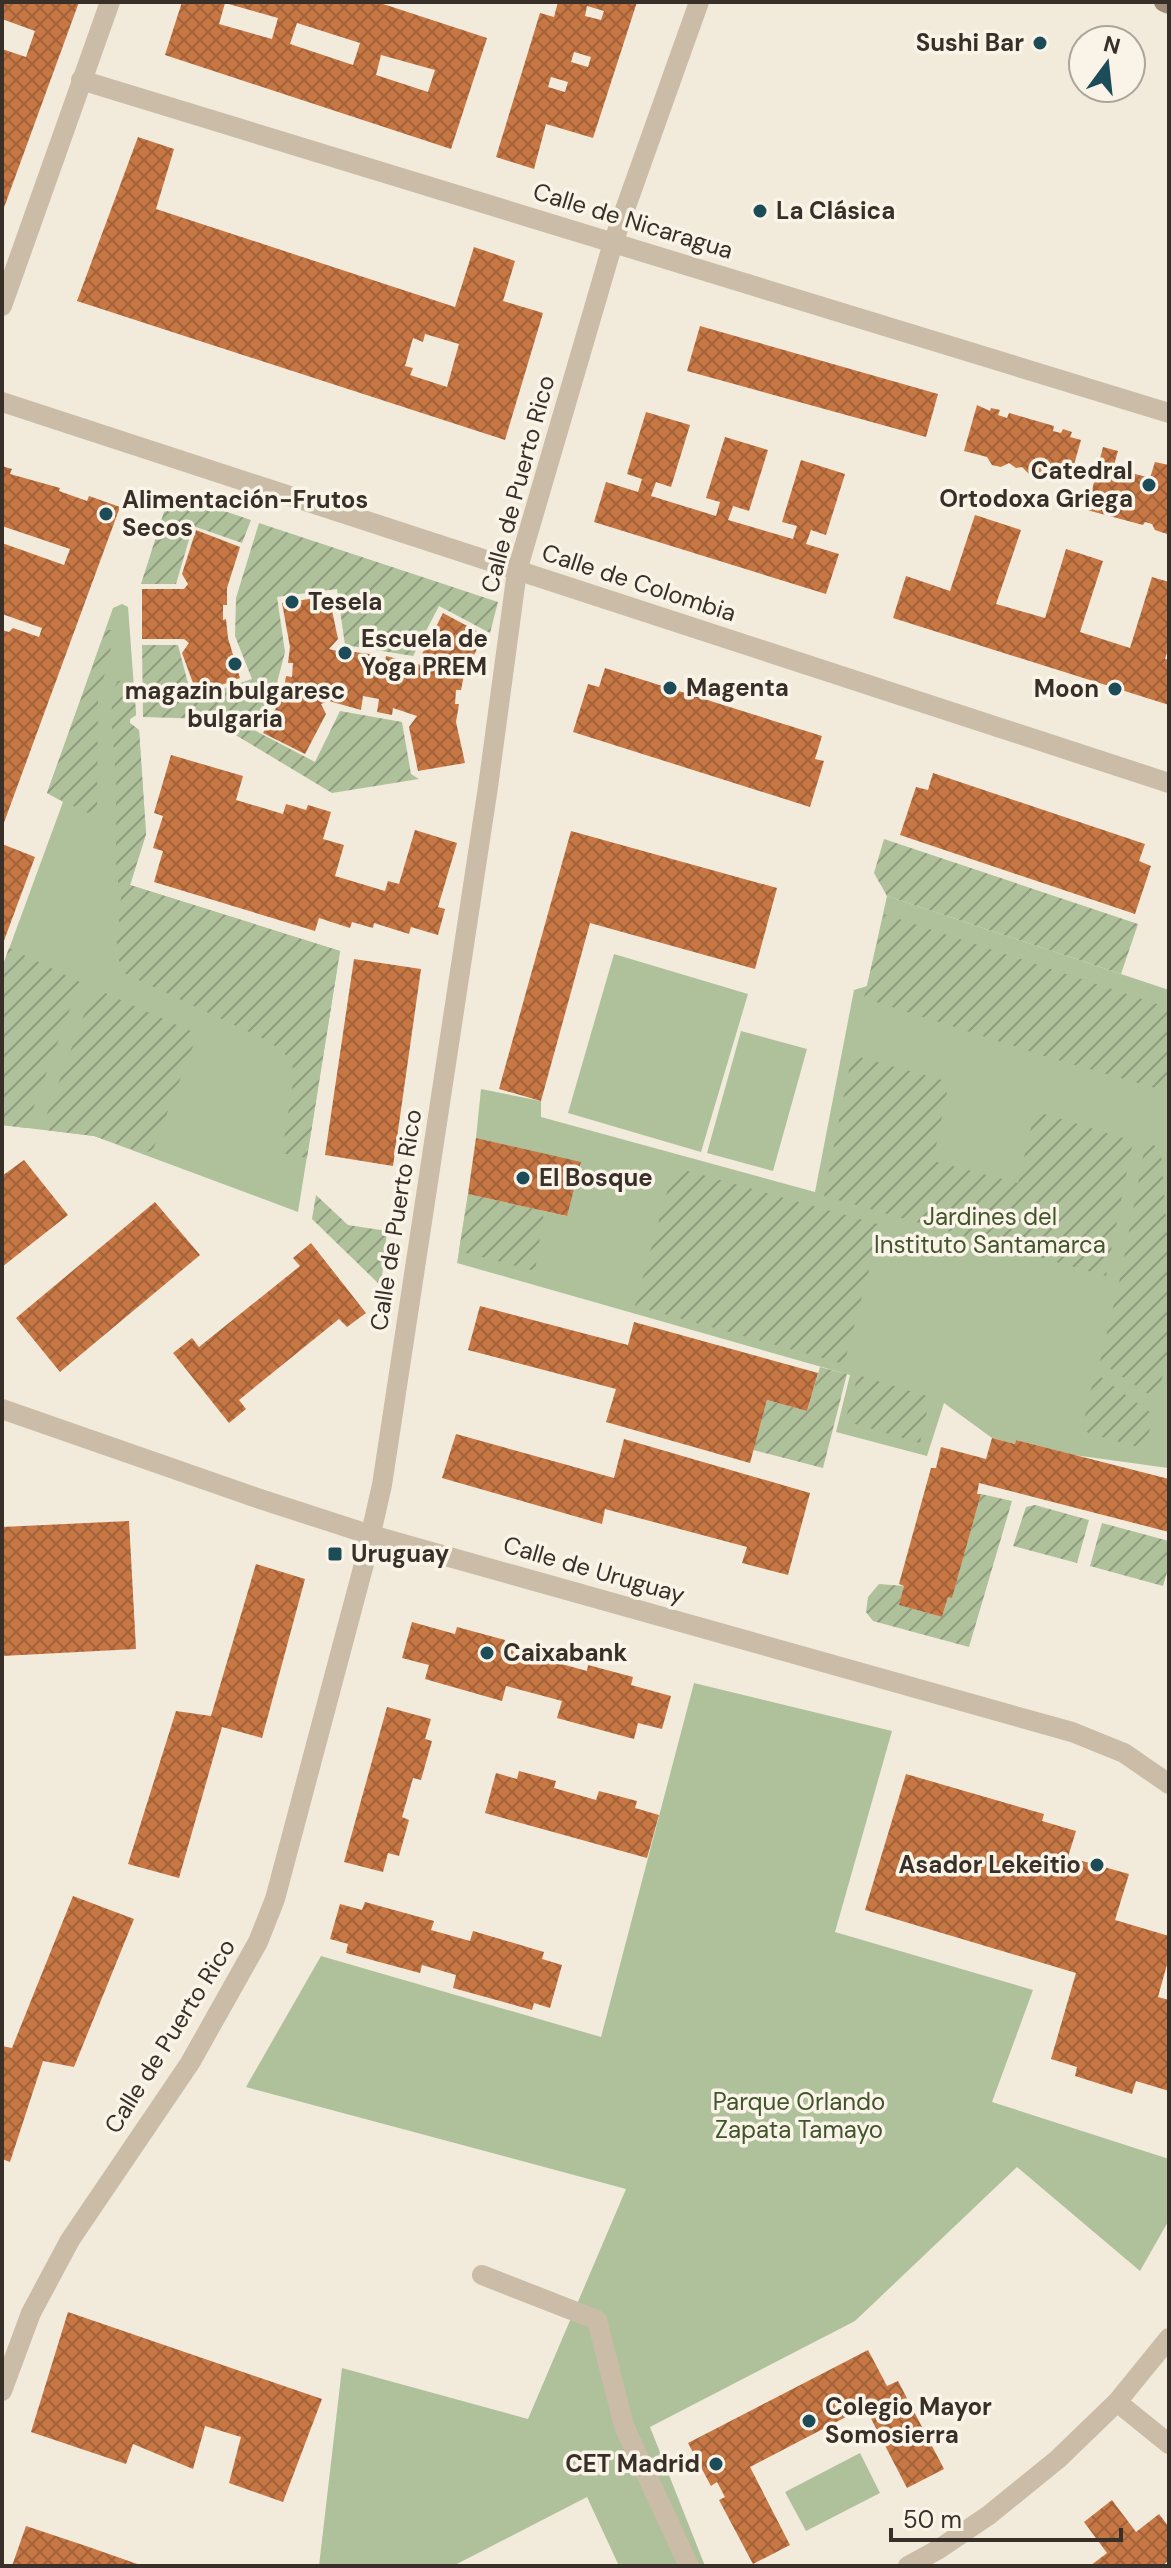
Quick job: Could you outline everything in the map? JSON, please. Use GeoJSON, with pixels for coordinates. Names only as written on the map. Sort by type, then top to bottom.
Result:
{"type":"FeatureCollection","features":[{"type":"Feature","properties":{"kind":"street"},"geometry":{"type":"LineString","coordinates":[[2,306],[110,2]]}},
{"type":"Feature","properties":{"kind":"street","name":"Calle de Puerto Rico"},"geometry":{"type":"LineString","coordinates":[[2,2391],[31,2313],[70,2240],[190,2063],[258,1942],[275,1899],[382,1485],[476,866],[517,571],[613,243],[699,2]]}},
{"type":"Feature","properties":{"kind":"street","name":"Calle de Nicaragua"},"geometry":{"type":"LineString","coordinates":[[81,80],[1169,413]]}},
{"type":"Feature","properties":{"kind":"street","name":"Calle de Colombia"},"geometry":{"type":"LineString","coordinates":[[2,402],[1169,783]]}},
{"type":"Feature","properties":{"kind":"street","name":"Calle de Uruguay"},"geometry":{"type":"LineString","coordinates":[[2,1409],[371,1535],[1072,1732],[1124,1753],[1169,1784]]}},
{"type":"Feature","properties":{"kind":"street"},"geometry":{"type":"LineString","coordinates":[[482,2275],[597,2320],[624,2426],[689,2566]]}},
{"type":"Feature","properties":{"kind":"street"},"geometry":{"type":"LineString","coordinates":[[908,2566],[989,2515],[1058,2459],[1117,2402],[1169,2338]]}},
{"type":"Feature","properties":{"kind":"street"},"geometry":{"type":"LineString","coordinates":[[1117,2402],[1169,2444]]}},
{"type":"Feature","properties":{"kind":"green space"},"geometry":{"type":"Polygon","coordinates":[[[170,493],[251,520],[242,543],[193,526],[176,584],[141,584],[170,493]]]}},
{"type":"Feature","properties":{"kind":"green space"},"geometry":{"type":"Polygon","coordinates":[[[259,523],[498,602],[490,633],[439,606],[413,656],[345,645],[337,589],[277,597],[285,652],[271,706],[256,731],[315,762],[340,711],[402,722],[411,774],[419,779],[332,793],[209,719],[143,717],[142,645],[178,645],[192,699],[252,679],[235,636],[236,598],[259,523]]]}},
{"type":"Feature","properties":{"kind":"green space"},"geometry":{"type":"Polygon","coordinates":[[[122,604],[128,607],[136,715],[130,723],[139,730],[146,834],[130,885],[340,951],[298,1212],[94,1136],[2,1125],[2,968],[63,802],[47,793],[113,608],[122,604]]]}},
{"type":"Feature","properties":{"kind":"green space"},"geometry":{"type":"Polygon","coordinates":[[[106,630],[111,630],[114,635],[98,701],[97,809],[88,813],[47,793],[106,630]]]}},
{"type":"Feature","properties":{"kind":"green space"},"geometry":{"type":"Polygon","coordinates":[[[126,680],[126,693],[135,700],[136,715],[130,723],[139,730],[146,834],[130,885],[340,951],[307,1158],[282,1153],[294,1075],[285,1054],[266,1040],[124,973],[116,953],[121,898],[116,871],[116,779],[111,714],[115,686],[118,681],[126,680]]]}},
{"type":"Feature","properties":{"kind":"green space"},"geometry":{"type":"Polygon","coordinates":[[[884,839],[1138,924],[1121,974],[887,896],[874,873],[884,839]]]}},
{"type":"Feature","properties":{"kind":"green space","name":"Jardines del Instituto Santamarca"},"geometry":{"type":"Polygon","coordinates":[[[887,896],[1169,990],[1168,1468],[1074,1455],[1016,1440],[1015,1444],[992,1438],[944,1403],[927,1456],[836,1432],[850,1375],[457,1263],[468,1194],[566,1216],[581,1163],[476,1138],[481,1089],[541,1101],[541,1117],[815,1192],[854,990],[867,986],[887,896]]]}},
{"type":"Feature","properties":{"kind":"green space"},"geometry":{"type":"Polygon","coordinates":[[[884,914],[1169,1008],[1169,1092],[1044,1056],[864,998],[884,914]]]}},
{"type":"Feature","properties":{"kind":"green space"},"geometry":{"type":"Polygon","coordinates":[[[9,948],[80,982],[26,1128],[2,1125],[2,968],[9,948]]]}},
{"type":"Feature","properties":{"kind":"green space"},"geometry":{"type":"Polygon","coordinates":[[[614,954],[748,994],[701,1152],[568,1113],[614,954]]]}},
{"type":"Feature","properties":{"kind":"green space"},"geometry":{"type":"Polygon","coordinates":[[[94,988],[195,1033],[196,1038],[153,1150],[144,1153],[94,1136],[46,1130],[44,1122],[94,988]]]}},
{"type":"Feature","properties":{"kind":"green space"},"geometry":{"type":"Polygon","coordinates":[[[741,1031],[807,1049],[773,1171],[707,1153],[741,1031]]]}},
{"type":"Feature","properties":{"kind":"green space"},"geometry":{"type":"Polygon","coordinates":[[[852,1055],[949,1082],[933,1161],[1018,1183],[1035,1111],[1133,1141],[1106,1276],[824,1196],[852,1055]]]}},
{"type":"Feature","properties":{"kind":"green space"},"geometry":{"type":"Polygon","coordinates":[[[1151,1143],[1161,1151],[1169,1263],[1169,1354],[1156,1399],[1100,1362],[1121,1274],[1145,1146],[1151,1143]]]}},
{"type":"Feature","properties":{"kind":"green space"},"geometry":{"type":"Polygon","coordinates":[[[674,1167],[881,1225],[844,1364],[635,1306],[674,1167]]]}},
{"type":"Feature","properties":{"kind":"green space"},"geometry":{"type":"Polygon","coordinates":[[[468,1194],[544,1211],[535,1271],[459,1251],[468,1194]]]}},
{"type":"Feature","properties":{"kind":"green space"},"geometry":{"type":"Polygon","coordinates":[[[316,1195],[348,1225],[387,1231],[381,1286],[312,1219],[316,1195]]]}},
{"type":"Feature","properties":{"kind":"green space"},"geometry":{"type":"Polygon","coordinates":[[[820,1367],[847,1374],[823,1468],[753,1450],[767,1400],[807,1411],[820,1367]]]}},
{"type":"Feature","properties":{"kind":"green space"},"geometry":{"type":"Polygon","coordinates":[[[1095,1373],[1154,1415],[1144,1449],[1088,1433],[1083,1424],[1095,1373]]]}},
{"type":"Feature","properties":{"kind":"green space"},"geometry":{"type":"Polygon","coordinates":[[[858,1375],[930,1397],[920,1443],[845,1421],[858,1375]]]}},
{"type":"Feature","properties":{"kind":"green space"},"geometry":{"type":"Polygon","coordinates":[[[981,1494],[1012,1501],[969,1647],[873,1621],[866,1612],[868,1597],[879,1584],[904,1586],[900,1605],[942,1617],[948,1597],[952,1597],[981,1494]]]}},
{"type":"Feature","properties":{"kind":"green space"},"geometry":{"type":"Polygon","coordinates":[[[1035,1505],[1089,1520],[1077,1563],[1013,1546],[1026,1507],[1035,1505]]]}},
{"type":"Feature","properties":{"kind":"green space"},"geometry":{"type":"Polygon","coordinates":[[[1102,1523],[1169,1541],[1169,1566],[1163,1586],[1090,1566],[1102,1523]]]}},
{"type":"Feature","properties":{"kind":"green space","name":"Parque Orlando Zapata Tamayo"},"geometry":{"type":"Polygon","coordinates":[[[694,1683],[892,1731],[835,1932],[1033,1990],[992,2102],[1169,2159],[1169,2220],[1140,2271],[1017,2167],[855,2321],[650,2427],[705,2566],[619,2566],[587,2497],[453,2566],[319,2566],[342,2368],[528,2419],[626,2189],[246,2087],[321,1956],[601,2037],[694,1683]]]}},
{"type":"Feature","properties":{"kind":"green space"},"geometry":{"type":"Polygon","coordinates":[[[860,2453],[880,2493],[806,2531],[785,2492],[860,2453]]]}},
{"type":"Feature","properties":{"kind":"building"},"geometry":{"type":"Polygon","coordinates":[[[2,2],[79,2],[2,213],[2,49],[26,57],[35,31],[2,19],[2,2]]]}},
{"type":"Feature","properties":{"kind":"building"},"geometry":{"type":"Polygon","coordinates":[[[182,2],[377,2],[487,38],[451,149],[165,55],[182,2]],[[225,3],[219,24],[272,39],[278,18],[225,3]],[[297,23],[290,44],[353,65],[360,43],[297,23]],[[381,55],[376,75],[428,92],[435,70],[381,55]]]}},
{"type":"Feature","properties":{"kind":"building"},"geometry":{"type":"Polygon","coordinates":[[[558,2],[637,2],[593,138],[546,124],[534,169],[496,157],[540,13],[554,17],[558,2]],[[587,6],[585,16],[601,20],[604,11],[587,6]],[[574,52],[571,62],[588,67],[591,57],[574,52]],[[551,77],[548,87],[565,92],[568,82],[551,77]]]}},
{"type":"Feature","properties":{"kind":"building"},"geometry":{"type":"Polygon","coordinates":[[[138,137],[174,149],[156,209],[455,307],[474,247],[515,261],[503,301],[543,313],[505,440],[77,301],[138,137]],[[425,334],[423,342],[413,338],[405,366],[413,368],[410,375],[447,387],[459,344],[425,334]]]}},
{"type":"Feature","properties":{"kind":"building"},"geometry":{"type":"Polygon","coordinates":[[[700,326],[938,394],[926,437],[687,371],[700,326]]]}},
{"type":"Feature","properties":{"kind":"building"},"geometry":{"type":"Polygon","coordinates":[[[977,405],[990,411],[991,408],[1000,410],[998,415],[1007,418],[1009,413],[1054,426],[1053,431],[1061,433],[1063,429],[1072,432],[1070,437],[1081,440],[1069,482],[1045,474],[1040,478],[1030,475],[1022,467],[1016,468],[1009,463],[1001,467],[992,465],[987,457],[964,451],[977,405]]]}},
{"type":"Feature","properties":{"kind":"building"},"geometry":{"type":"Polygon","coordinates":[[[646,412],[690,425],[671,487],[656,482],[651,496],[716,516],[720,502],[706,498],[725,437],[768,450],[749,511],[733,506],[728,520],[793,539],[797,526],[782,522],[801,460],[845,474],[826,535],[811,530],[806,544],[839,554],[826,594],[594,522],[606,482],[638,492],[642,479],[627,474],[646,412]]]}},
{"type":"Feature","properties":{"kind":"building","name":"Catedral Ortodoxa Griega"},"geometry":{"type":"Polygon","coordinates":[[[1103,447],[1118,451],[1113,468],[1150,478],[1155,462],[1169,465],[1167,534],[1155,530],[1152,524],[1145,522],[1143,525],[1087,510],[1103,447]]]}},
{"type":"Feature","properties":{"kind":"building"},"geometry":{"type":"Polygon","coordinates":[[[2,466],[12,469],[10,474],[60,488],[59,491],[87,501],[89,496],[120,507],[2,828],[2,630],[9,632],[13,628],[39,637],[42,628],[2,614],[2,543],[64,565],[70,549],[2,526],[2,466]]]}},
{"type":"Feature","properties":{"kind":"building"},"geometry":{"type":"Polygon","coordinates":[[[975,515],[1021,530],[996,604],[1045,618],[1066,549],[1103,561],[1080,632],[1130,648],[1152,577],[1169,582],[1169,646],[1165,659],[1169,660],[1169,705],[893,618],[906,576],[950,591],[975,515]]]}},
{"type":"Feature","properties":{"kind":"building"},"geometry":{"type":"Polygon","coordinates":[[[196,530],[240,547],[227,588],[227,605],[223,605],[223,620],[226,619],[228,638],[240,678],[197,694],[182,653],[189,643],[184,639],[142,639],[142,589],[184,589],[188,584],[182,574],[196,530]]]}},
{"type":"Feature","properties":{"kind":"building"},"geometry":{"type":"Polygon","coordinates":[[[329,596],[338,639],[329,649],[354,655],[354,652],[370,654],[368,667],[384,669],[386,656],[421,665],[427,663],[422,654],[443,613],[484,635],[464,675],[461,690],[456,690],[455,704],[459,704],[456,722],[465,763],[418,771],[409,727],[417,716],[393,708],[392,715],[377,712],[379,699],[363,696],[361,710],[329,701],[321,704],[326,714],[305,754],[263,733],[283,694],[286,676],[292,677],[293,663],[288,663],[290,647],[282,603],[329,596]]]}},
{"type":"Feature","properties":{"kind":"building"},"geometry":{"type":"Polygon","coordinates":[[[605,668],[822,736],[815,759],[824,761],[810,807],[573,732],[588,684],[599,687],[605,668]]]}},
{"type":"Feature","properties":{"kind":"building"},"geometry":{"type":"Polygon","coordinates":[[[171,755],[243,776],[236,800],[283,814],[286,804],[306,810],[308,805],[331,812],[323,839],[344,845],[335,876],[385,891],[388,881],[399,884],[415,830],[457,843],[438,907],[445,909],[438,935],[411,927],[409,934],[374,923],[373,928],[352,922],[350,928],[319,918],[315,931],[154,882],[163,851],[153,848],[163,816],[154,813],[171,755]]]}},
{"type":"Feature","properties":{"kind":"building"},"geometry":{"type":"Polygon","coordinates":[[[933,773],[1145,844],[1139,861],[1151,866],[1135,914],[900,835],[916,787],[928,790],[933,773]]]}},
{"type":"Feature","properties":{"kind":"building"},"geometry":{"type":"Polygon","coordinates":[[[571,831],[777,888],[755,969],[590,923],[541,1101],[499,1089],[571,831]]]}},
{"type":"Feature","properties":{"kind":"building"},"geometry":{"type":"Polygon","coordinates":[[[2,844],[35,857],[2,946],[2,844]]]}},
{"type":"Feature","properties":{"kind":"building"},"geometry":{"type":"Polygon","coordinates":[[[354,959],[421,969],[393,1166],[325,1155],[354,959]]]}},
{"type":"Feature","properties":{"kind":"building","name":"El Bosque"},"geometry":{"type":"Polygon","coordinates":[[[476,1138],[581,1162],[567,1216],[468,1194],[476,1138]]]}},
{"type":"Feature","properties":{"kind":"building"},"geometry":{"type":"Polygon","coordinates":[[[24,1160],[68,1215],[2,1267],[2,1176],[24,1160]]]}},
{"type":"Feature","properties":{"kind":"building"},"geometry":{"type":"Polygon","coordinates":[[[155,1202],[200,1255],[60,1372],[16,1318],[155,1202]]]}},
{"type":"Feature","properties":{"kind":"building"},"geometry":{"type":"Polygon","coordinates":[[[311,1243],[366,1313],[347,1327],[339,1319],[239,1400],[246,1409],[229,1423],[173,1353],[192,1338],[199,1347],[300,1266],[293,1258],[311,1243]]]}},
{"type":"Feature","properties":{"kind":"building"},"geometry":{"type":"Polygon","coordinates":[[[480,1306],[628,1345],[634,1322],[818,1373],[807,1411],[767,1400],[750,1463],[606,1422],[616,1389],[468,1350],[480,1306]]]}},
{"type":"Feature","properties":{"kind":"building"},"geometry":{"type":"Polygon","coordinates":[[[456,1434],[614,1478],[624,1439],[810,1493],[788,1575],[742,1563],[747,1547],[605,1509],[602,1524],[442,1478],[456,1434]]]}},
{"type":"Feature","properties":{"kind":"building"},"geometry":{"type":"Polygon","coordinates":[[[992,1438],[1015,1444],[1016,1440],[1169,1479],[1169,1532],[979,1483],[977,1494],[981,1494],[952,1598],[948,1597],[942,1617],[899,1605],[904,1586],[899,1584],[931,1468],[936,1468],[941,1447],[986,1459],[992,1438]]]}},
{"type":"Feature","properties":{"kind":"building"},"geometry":{"type":"Polygon","coordinates":[[[129,1521],[136,1649],[2,1656],[2,1527],[129,1521]]]}},
{"type":"Feature","properties":{"kind":"building"},"geometry":{"type":"Polygon","coordinates":[[[256,1564],[305,1579],[262,1738],[222,1727],[179,1878],[128,1864],[176,1711],[211,1716],[256,1564]]]}},
{"type":"Feature","properties":{"kind":"building"},"geometry":{"type":"Polygon","coordinates":[[[412,1622],[455,1634],[457,1627],[505,1640],[503,1648],[587,1671],[588,1665],[633,1677],[631,1685],[671,1696],[662,1729],[638,1723],[634,1739],[557,1718],[562,1701],[506,1686],[502,1701],[425,1679],[429,1665],[402,1658],[412,1622]]]}},
{"type":"Feature","properties":{"kind":"building"},"geometry":{"type":"Polygon","coordinates":[[[387,1707],[431,1719],[425,1739],[432,1741],[421,1780],[413,1778],[402,1817],[409,1820],[399,1856],[388,1853],[383,1872],[344,1862],[387,1707]]]}},
{"type":"Feature","properties":{"kind":"building"},"geometry":{"type":"Polygon","coordinates":[[[519,1771],[556,1781],[554,1788],[596,1800],[599,1791],[637,1801],[635,1808],[659,1815],[647,1858],[485,1813],[496,1773],[517,1779],[519,1771]]]}},
{"type":"Feature","properties":{"kind":"building"},"geometry":{"type":"Polygon","coordinates":[[[906,1774],[1044,1814],[1042,1821],[1076,1831],[1068,1857],[1129,1874],[1115,1920],[1169,1936],[1169,1957],[1158,1997],[1169,2000],[1169,2091],[1136,2081],[1132,2094],[1075,2076],[1077,2067],[1051,2059],[1076,1973],[865,1910],[906,1774]]]}},
{"type":"Feature","properties":{"kind":"building"},"geometry":{"type":"Polygon","coordinates":[[[73,1896],[134,1919],[74,2067],[43,2061],[10,2162],[2,2159],[2,2046],[12,2048],[73,1896]]]}},
{"type":"Feature","properties":{"kind":"building"},"geometry":{"type":"Polygon","coordinates":[[[365,1902],[434,1921],[431,1930],[470,1941],[473,1931],[544,1952],[542,1959],[562,1965],[550,2008],[534,2003],[532,2010],[453,1988],[456,1975],[422,1965],[420,1973],[346,1953],[348,1944],[330,1939],[340,1904],[362,1910],[365,1902]]]}},
{"type":"Feature","properties":{"kind":"building"},"geometry":{"type":"Polygon","coordinates":[[[68,2312],[322,2399],[283,2502],[229,2483],[241,2437],[205,2426],[193,2469],[133,2444],[126,2464],[31,2432],[68,2312]]]}},
{"type":"Feature","properties":{"kind":"building"},"geometry":{"type":"Polygon","coordinates":[[[868,2350],[887,2386],[898,2381],[944,2469],[907,2488],[865,2407],[750,2467],[790,2545],[753,2564],[719,2500],[725,2497],[717,2482],[711,2486],[688,2443],[868,2350]]]}},
{"type":"Feature","properties":{"kind":"building"},"geometry":{"type":"Polygon","coordinates":[[[1112,2500],[1136,2532],[1159,2514],[1169,2527],[1169,2560],[1162,2566],[1090,2566],[1107,2553],[1084,2522],[1112,2500]]]}},
{"type":"Feature","properties":{"kind":"building"},"geometry":{"type":"Polygon","coordinates":[[[26,2526],[86,2546],[143,2566],[12,2566],[26,2526]]]}},
{"type":"Feature","properties":{"kind":"place","name":"Sushi Bar"},"geometry":{"type":"Point","coordinates":[1040,43]}},
{"type":"Feature","properties":{"kind":"place","name":"La Clásica"},"geometry":{"type":"Point","coordinates":[760,211]}},
{"type":"Feature","properties":{"kind":"place","name":"Catedral Ortodoxa Griega"},"geometry":{"type":"Point","coordinates":[1149,485]}},
{"type":"Feature","properties":{"kind":"place","name":"Alimentación-Frutos Secos"},"geometry":{"type":"Point","coordinates":[106,514]}},
{"type":"Feature","properties":{"kind":"place","name":"Tesela"},"geometry":{"type":"Point","coordinates":[292,602]}},
{"type":"Feature","properties":{"kind":"place","name":"Escuela de Yoga PREM"},"geometry":{"type":"Point","coordinates":[345,653]}},
{"type":"Feature","properties":{"kind":"place","name":"magazin bulgaresc bulgaria"},"geometry":{"type":"Point","coordinates":[235,664]}},
{"type":"Feature","properties":{"kind":"place","name":"Magenta"},"geometry":{"type":"Point","coordinates":[670,688]}},
{"type":"Feature","properties":{"kind":"place","name":"Moon"},"geometry":{"type":"Point","coordinates":[1115,689]}},
{"type":"Feature","properties":{"kind":"place","name":"El Bosque"},"geometry":{"type":"Point","coordinates":[523,1178]}},
{"type":"Feature","properties":{"kind":"place","name":"Uruguay"},"geometry":{"type":"Point","coordinates":[335,1554]}},
{"type":"Feature","properties":{"kind":"place","name":"Caixabank"},"geometry":{"type":"Point","coordinates":[487,1653]}},
{"type":"Feature","properties":{"kind":"place","name":"Asador Lekeitio"},"geometry":{"type":"Point","coordinates":[1097,1865]}},
{"type":"Feature","properties":{"kind":"place","name":"Colegio Mayor Somosierra"},"geometry":{"type":"Point","coordinates":[809,2421]}},
{"type":"Feature","properties":{"kind":"place","name":"CET Madrid"},"geometry":{"type":"Point","coordinates":[716,2464]}}]}
